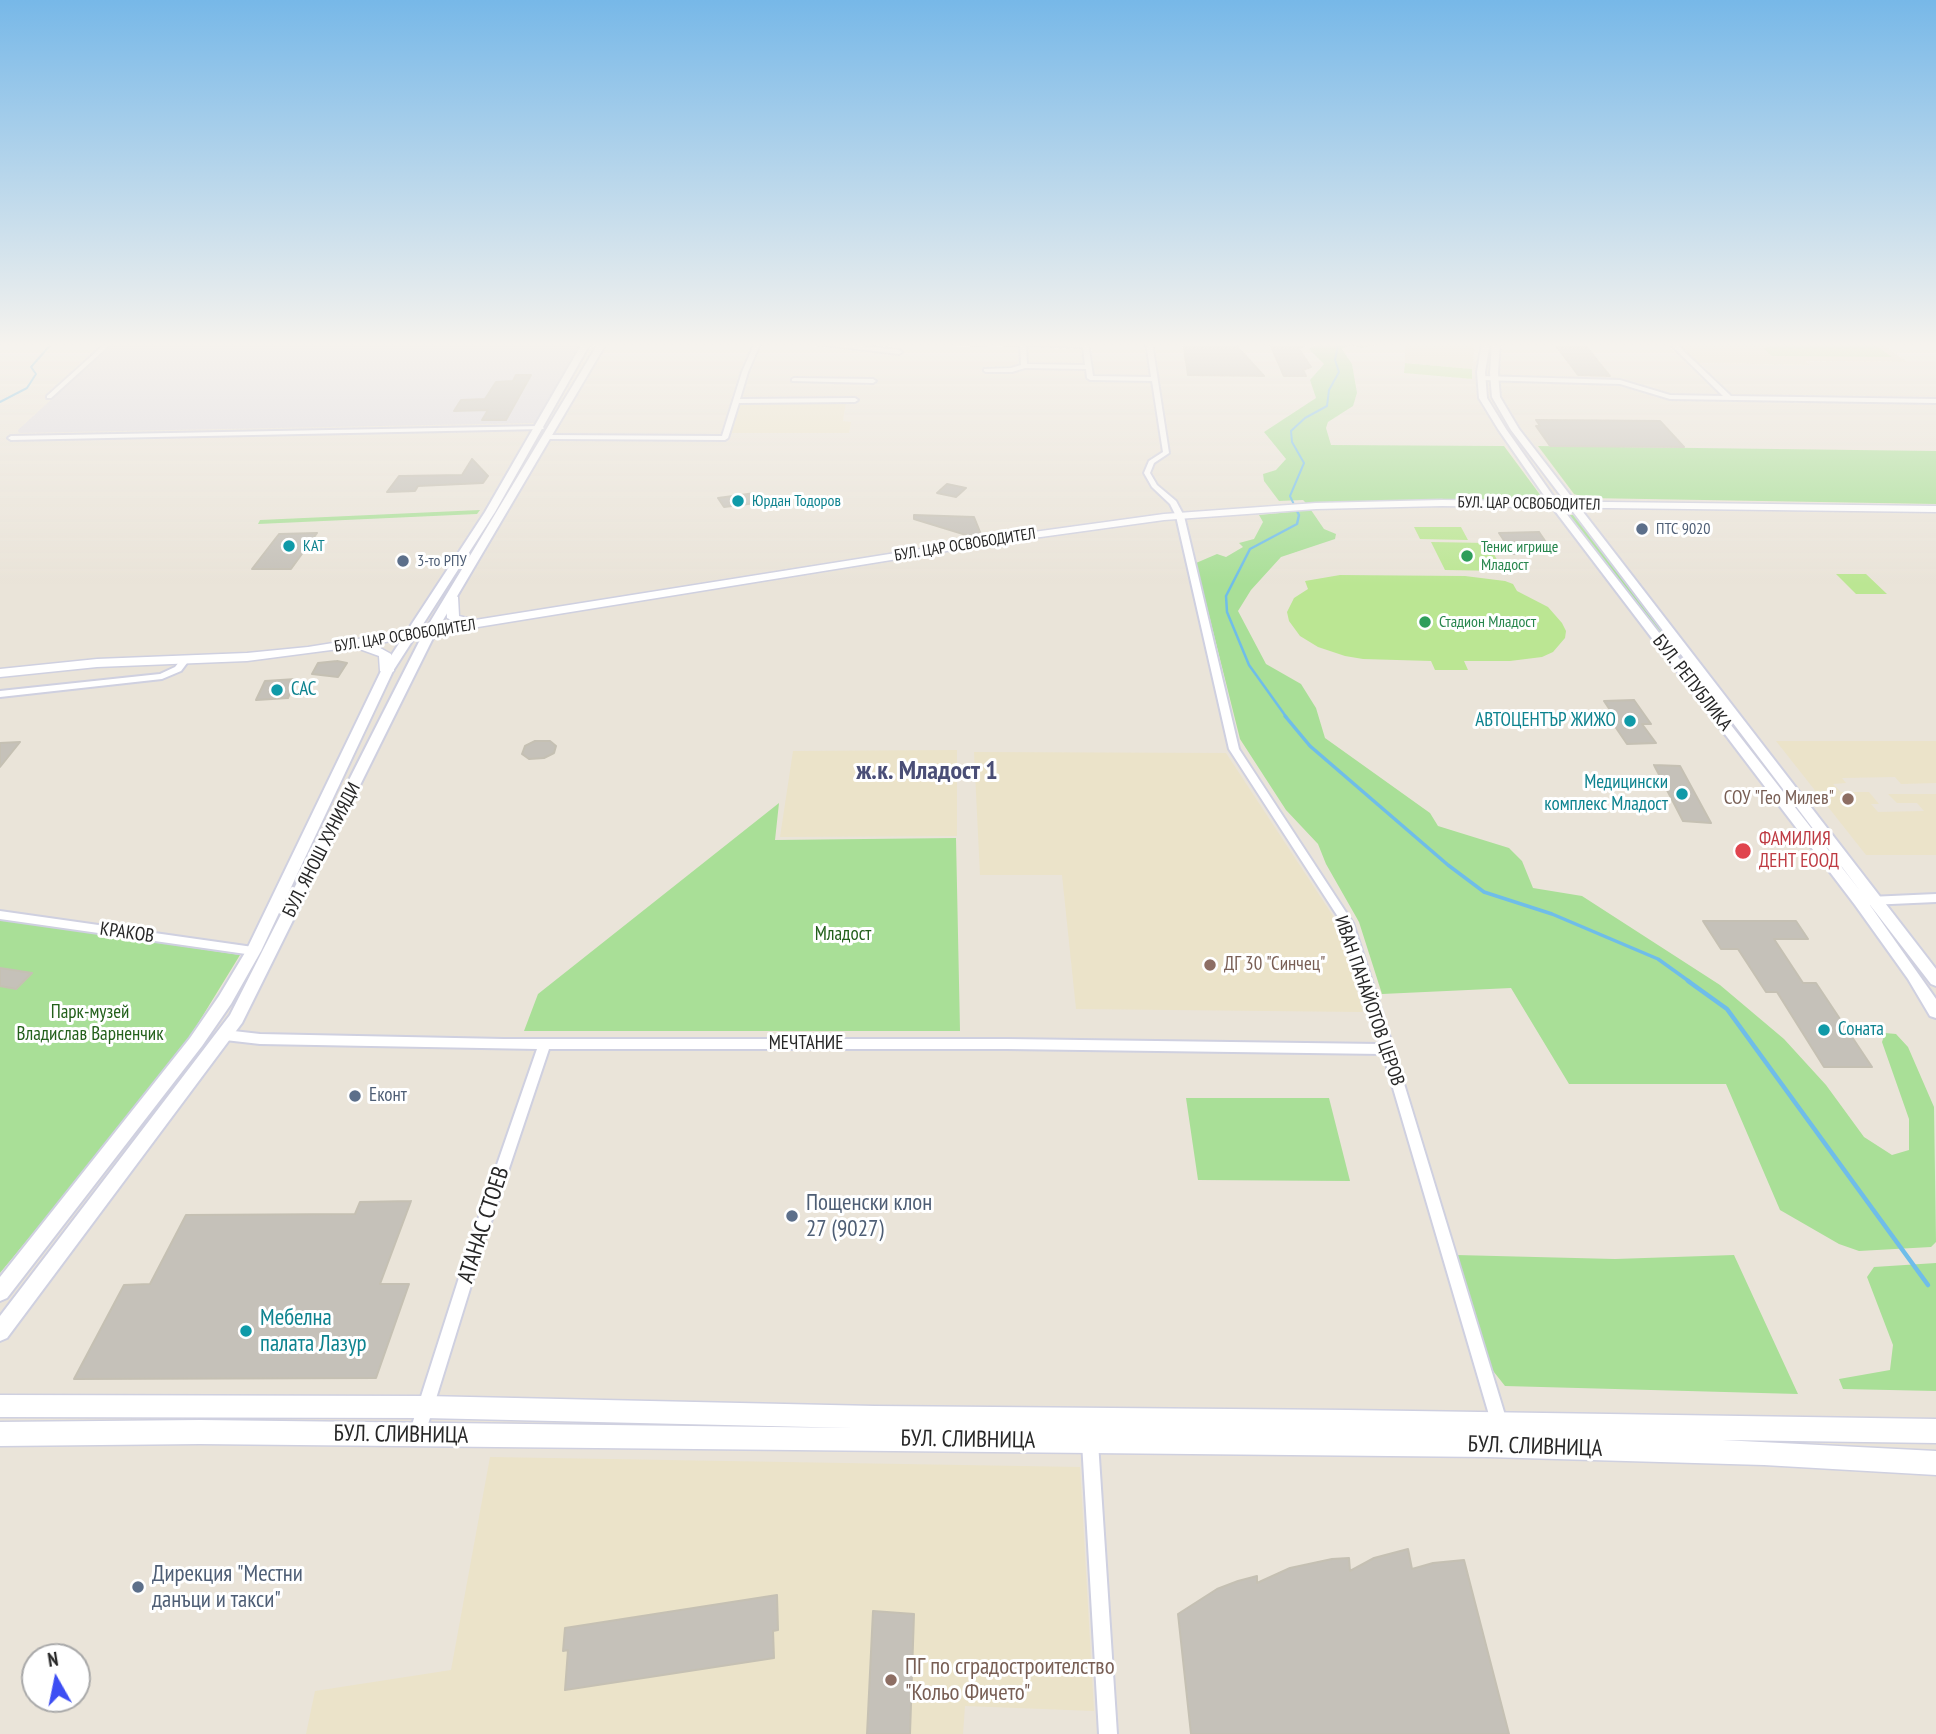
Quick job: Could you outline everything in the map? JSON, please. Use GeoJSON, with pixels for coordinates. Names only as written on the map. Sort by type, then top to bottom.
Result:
{"type":"FeatureCollection","features":[{"type":"Feature","properties":{"kind":"main road","name":"БУЛ. ЦАР ОСВОБОДИТЕЛ"},"geometry":{"type":"LineString","coordinates":[[0,673],[76,664],[273,655],[337,647],[1043,532],[1180,516],[1309,506],[1572,505],[1936,509]]}},
{"type":"Feature","properties":{"kind":"main road"},"geometry":{"type":"LineString","coordinates":[[452,597],[453,618],[483,623]]}},
{"type":"Feature","properties":{"kind":"main road"},"geometry":{"type":"LineString","coordinates":[[337,647],[369,646],[377,649],[387,659],[387,671]]}},
{"type":"Feature","properties":{"kind":"main road","name":"БУЛ. СЛИВНИЦА"},"geometry":{"type":"LineString","coordinates":[[0,1406],[425,1407],[875,1417],[1936,1431]]}},
{"type":"Feature","properties":{"kind":"main road","name":"БУЛ. СЛИВНИЦА"},"geometry":{"type":"LineString","coordinates":[[0,1434],[200,1432],[1488,1445],[1738,1452],[1936,1464]]}},
{"type":"Feature","properties":{"kind":"main road"},"geometry":{"type":"LineString","coordinates":[[1887,1460],[1936,1472]]}},
{"type":"Feature","properties":{"kind":"street","name":"БУЛ. ЯНОШ ХУНИЯДИ"},"geometry":{"type":"LineString","coordinates":[[0,1292],[202,1034],[254,951],[387,671],[490,512],[544,423]]}},
{"type":"Feature","properties":{"kind":"street","name":"БУЛ. ЯНОШ ХУНИЯДИ"},"geometry":{"type":"LineString","coordinates":[[0,1332],[225,1035],[268,958],[430,632],[556,423]]}},
{"type":"Feature","properties":{"kind":"street"},"geometry":{"type":"LineString","coordinates":[[548,437],[725,438],[729,423]]}},
{"type":"Feature","properties":{"kind":"street"},"geometry":{"type":"LineString","coordinates":[[1161,423],[1166,453],[1151,462],[1147,473],[1154,486],[1173,503],[1180,516]]}},
{"type":"Feature","properties":{"kind":"street","name":"БУЛ. РЕПУБЛИКА"},"geometry":{"type":"LineString","coordinates":[[1499,423],[1555,505],[1860,901],[1913,975],[1936,1013]]}},
{"type":"Feature","properties":{"kind":"street","name":"БУЛ. РЕПУБЛИКА"},"geometry":{"type":"LineString","coordinates":[[1512,423],[1936,980]]}},
{"type":"Feature","properties":{"kind":"street"},"geometry":{"type":"LineString","coordinates":[[11,438],[541,428]]}},
{"type":"Feature","properties":{"kind":"street","name":"ИВАН ПАНАЙОТОВ ЦЕРОВ"},"geometry":{"type":"LineString","coordinates":[[1180,516],[1234,749],[1347,923],[1507,1447]]}},
{"type":"Feature","properties":{"kind":"street"},"geometry":{"type":"LineString","coordinates":[[0,694],[162,677],[178,669],[186,659]]}},
{"type":"Feature","properties":{"kind":"street"},"geometry":{"type":"LineString","coordinates":[[1860,901],[1936,898]]}},
{"type":"Feature","properties":{"kind":"street","name":"КРАКОВ"},"geometry":{"type":"LineString","coordinates":[[0,915],[254,951]]}},
{"type":"Feature","properties":{"kind":"street","name":"МЕЧТАНИЕ"},"geometry":{"type":"LineString","coordinates":[[225,1035],[260,1039],[545,1044],[1007,1044],[1387,1049]]}},
{"type":"Feature","properties":{"kind":"street","name":"АТАНАС СТОЕВ"},"geometry":{"type":"LineString","coordinates":[[416,1436],[479,1237],[545,1044]]}},
{"type":"Feature","properties":{"kind":"street"},"geometry":{"type":"LineString","coordinates":[[1090,1442],[1108,1734]]}},
{"type":"Feature","properties":{"kind":"shaded area"},"geometry":{"type":"Polygon","coordinates":[[[26,423],[535,423],[19,433],[18,430],[26,423]]]}},
{"type":"Feature","properties":{"kind":"shaded area"},"geometry":{"type":"Polygon","coordinates":[[[732,423],[851,423],[849,433],[728,433],[732,423]]]}},
{"type":"Feature","properties":{"kind":"shaded area","name":"СОУ \"Гео Милев\""},"geometry":{"type":"Polygon","coordinates":[[[1776,741],[1936,741],[1936,783],[1901,784],[1895,777],[1842,778],[1846,783],[1833,784],[1841,792],[1869,792],[1879,804],[1871,804],[1878,812],[1924,811],[1917,803],[1897,803],[1888,794],[1936,794],[1936,855],[1866,855],[1776,741]]]}},
{"type":"Feature","properties":{"kind":"shaded area"},"geometry":{"type":"Polygon","coordinates":[[[957,750],[957,836],[780,837],[793,751],[957,750]]]}},
{"type":"Feature","properties":{"kind":"shaded area"},"geometry":{"type":"Polygon","coordinates":[[[974,752],[1226,753],[1337,922],[1363,1012],[1076,1009],[1062,875],[980,875],[974,752]]]}},
{"type":"Feature","properties":{"kind":"shaded area"},"geometry":{"type":"Polygon","coordinates":[[[490,1457],[1080,1467],[1094,1711],[965,1706],[963,1734],[306,1734],[315,1691],[451,1670],[490,1457]]]}},
{"type":"Feature","properties":{"kind":"green space"},"geometry":{"type":"Polygon","coordinates":[[[1278,423],[1328,423],[1326,428],[1331,445],[1504,446],[1541,496],[1536,499],[1306,503],[1303,500],[1279,501],[1264,481],[1263,474],[1276,470],[1286,459],[1264,432],[1278,423]]]}},
{"type":"Feature","properties":{"kind":"green space"},"geometry":{"type":"Polygon","coordinates":[[[1538,446],[1936,451],[1936,504],[1587,498],[1574,494],[1538,446]]]}},
{"type":"Feature","properties":{"kind":"green space"},"geometry":{"type":"Polygon","coordinates":[[[480,510],[477,514],[258,524],[260,520],[480,510]]]}},
{"type":"Feature","properties":{"kind":"green space"},"geometry":{"type":"Polygon","coordinates":[[[1311,510],[1324,529],[1336,534],[1335,539],[1281,557],[1251,590],[1238,611],[1266,664],[1301,684],[1316,708],[1325,738],[1430,813],[1438,826],[1509,848],[1522,861],[1533,888],[1582,896],[1720,985],[1784,1039],[1826,1085],[1864,1137],[1892,1155],[1909,1150],[1909,1119],[1882,1042],[1885,1033],[1896,1034],[1908,1047],[1934,1107],[1936,1242],[1931,1247],[1859,1251],[1839,1244],[1780,1210],[1726,1084],[1569,1084],[1511,988],[1382,994],[1359,922],[1326,864],[1318,844],[1286,810],[1240,739],[1196,563],[1217,554],[1226,557],[1243,547],[1239,543],[1254,539],[1263,522],[1259,515],[1311,510]]]}},
{"type":"Feature","properties":{"kind":"green space"},"geometry":{"type":"Polygon","coordinates":[[[1563,515],[1579,515],[1858,876],[1839,874],[1563,515]]]}},
{"type":"Feature","properties":{"kind":"green space","name":"Тенис игрище Младост"},"geometry":{"type":"Polygon","coordinates":[[[1414,527],[1461,527],[1468,540],[1420,539],[1414,527]]]}},
{"type":"Feature","properties":{"kind":"green space","name":"Тенис игрище Младост"},"geometry":{"type":"Polygon","coordinates":[[[1431,542],[1488,543],[1503,571],[1445,570],[1431,542]]]}},
{"type":"Feature","properties":{"kind":"green space"},"geometry":{"type":"Polygon","coordinates":[[[1836,574],[1866,574],[1887,594],[1856,594],[1836,574]]]}},
{"type":"Feature","properties":{"kind":"green space","name":"Стадион Младост"},"geometry":{"type":"Polygon","coordinates":[[[1340,575],[1465,576],[1505,581],[1513,584],[1517,591],[1548,607],[1562,623],[1566,631],[1565,638],[1553,652],[1542,657],[1510,661],[1464,661],[1468,670],[1435,670],[1431,661],[1345,656],[1318,647],[1300,636],[1289,621],[1287,612],[1294,598],[1308,589],[1305,581],[1340,575]]]}},
{"type":"Feature","properties":{"kind":"green space","name":"Младост"},"geometry":{"type":"Polygon","coordinates":[[[779,803],[775,840],[956,838],[960,1031],[524,1031],[538,994],[779,803]]]}},
{"type":"Feature","properties":{"kind":"green space","name":"Парк-музей Владислав Варненчик"},"geometry":{"type":"Polygon","coordinates":[[[0,919],[240,955],[175,1061],[0,1273],[0,919]]]}},
{"type":"Feature","properties":{"kind":"green space"},"geometry":{"type":"Polygon","coordinates":[[[1186,1098],[1329,1098],[1350,1181],[1198,1180],[1186,1098]]]}},
{"type":"Feature","properties":{"kind":"green space"},"geometry":{"type":"Polygon","coordinates":[[[1456,1255],[1615,1259],[1734,1255],[1798,1394],[1505,1386],[1490,1367],[1456,1255]]]}},
{"type":"Feature","properties":{"kind":"green space"},"geometry":{"type":"Polygon","coordinates":[[[1936,1263],[1936,1391],[1843,1389],[1839,1379],[1890,1370],[1893,1345],[1867,1277],[1874,1267],[1936,1263]]]}},
{"type":"Feature","properties":{"kind":"building"},"geometry":{"type":"Polygon","coordinates":[[[1538,423],[1662,423],[1684,447],[1550,446],[1536,426],[1540,426],[1538,423]]]}},
{"type":"Feature","properties":{"kind":"building"},"geometry":{"type":"Polygon","coordinates":[[[472,459],[488,476],[483,483],[418,486],[415,491],[387,492],[399,476],[462,475],[472,459]]]}},
{"type":"Feature","properties":{"kind":"building"},"geometry":{"type":"Polygon","coordinates":[[[947,484],[966,488],[956,497],[937,493],[947,484]]]}},
{"type":"Feature","properties":{"kind":"building","name":"Юрдан Тодоров"},"geometry":{"type":"Polygon","coordinates":[[[755,493],[756,503],[724,507],[718,498],[755,493]]]}},
{"type":"Feature","properties":{"kind":"building"},"geometry":{"type":"Polygon","coordinates":[[[914,515],[974,517],[982,537],[976,538],[914,519],[914,515]]]}},
{"type":"Feature","properties":{"kind":"building"},"geometry":{"type":"Polygon","coordinates":[[[1539,532],[1554,554],[1513,554],[1499,533],[1539,532]]]}},
{"type":"Feature","properties":{"kind":"building","name":"КАТ"},"geometry":{"type":"Polygon","coordinates":[[[317,533],[291,569],[252,569],[279,534],[317,533]]]}},
{"type":"Feature","properties":{"kind":"building"},"geometry":{"type":"Polygon","coordinates":[[[318,663],[347,663],[338,677],[312,674],[318,663]]]}},
{"type":"Feature","properties":{"kind":"building","name":"САС"},"geometry":{"type":"Polygon","coordinates":[[[296,679],[288,698],[256,700],[265,681],[296,679]]]}},
{"type":"Feature","properties":{"kind":"building","name":"АВТОЦЕНТЪР ЖИЖО"},"geometry":{"type":"Polygon","coordinates":[[[1634,700],[1651,724],[1642,724],[1656,743],[1627,744],[1610,719],[1616,719],[1604,701],[1634,700]]]}},
{"type":"Feature","properties":{"kind":"building"},"geometry":{"type":"Polygon","coordinates":[[[535,741],[550,741],[556,746],[554,753],[544,758],[529,759],[522,754],[525,746],[535,741]]]}},
{"type":"Feature","properties":{"kind":"building"},"geometry":{"type":"Polygon","coordinates":[[[20,742],[0,767],[0,743],[20,742]]]}},
{"type":"Feature","properties":{"kind":"building","name":"Медицински комплекс Младост"},"geometry":{"type":"Polygon","coordinates":[[[1654,765],[1680,766],[1711,823],[1683,821],[1654,765]]]}},
{"type":"Feature","properties":{"kind":"building","name":"Соната"},"geometry":{"type":"Polygon","coordinates":[[[1703,921],[1796,921],[1808,939],[1774,939],[1803,983],[1816,983],[1872,1067],[1824,1067],[1777,992],[1766,992],[1738,949],[1721,949],[1703,921]]]}},
{"type":"Feature","properties":{"kind":"building"},"geometry":{"type":"Polygon","coordinates":[[[0,968],[32,973],[16,989],[0,986],[0,968]]]}},
{"type":"Feature","properties":{"kind":"building","name":"Мебелна палата Лазур"},"geometry":{"type":"Polygon","coordinates":[[[411,1201],[380,1284],[409,1284],[376,1378],[74,1379],[124,1285],[150,1284],[186,1215],[355,1214],[360,1202],[411,1201]]]}},
{"type":"Feature","properties":{"kind":"building"},"geometry":{"type":"Polygon","coordinates":[[[1408,1549],[1412,1569],[1433,1563],[1464,1560],[1509,1734],[1191,1734],[1178,1614],[1217,1589],[1238,1581],[1257,1576],[1257,1583],[1290,1568],[1332,1559],[1349,1558],[1350,1571],[1374,1558],[1408,1549]]]}},
{"type":"Feature","properties":{"kind":"building"},"geometry":{"type":"Polygon","coordinates":[[[777,1595],[778,1630],[773,1631],[774,1658],[565,1690],[568,1650],[563,1651],[565,1628],[777,1595]]]}},
{"type":"Feature","properties":{"kind":"building","name":"ПГ по сградостроителство \"Кольо Фичето\""},"geometry":{"type":"Polygon","coordinates":[[[873,1611],[914,1614],[910,1734],[867,1734],[873,1611]]]}},
{"type":"Feature","properties":{"kind":"waterway"},"geometry":{"type":"LineString","coordinates":[[1296,509],[1290,496],[1304,463],[1292,442],[1291,431],[1300,423]]}},
{"type":"Feature","properties":{"kind":"waterway"},"geometry":{"type":"LineString","coordinates":[[1287,718],[1249,665],[1227,612],[1226,596],[1250,549],[1297,524],[1299,515],[1296,509]]}},
{"type":"Feature","properties":{"kind":"waterway"},"geometry":{"type":"LineString","coordinates":[[1285,716],[1310,746],[1448,865],[1484,892],[1552,914],[1658,959],[1690,982]]}},
{"type":"Feature","properties":{"kind":"waterway"},"geometry":{"type":"LineString","coordinates":[[1688,981],[1727,1009],[1928,1285]]}},
{"type":"Feature","properties":{"kind":"place","name":"Юрдан Тодоров"},"geometry":{"type":"Point","coordinates":[738,501]}},
{"type":"Feature","properties":{"kind":"place","name":"ПТС 9020"},"geometry":{"type":"Point","coordinates":[1642,529]}},
{"type":"Feature","properties":{"kind":"place","name":"КАТ"},"geometry":{"type":"Point","coordinates":[289,546]}},
{"type":"Feature","properties":{"kind":"place","name":"Тенис игрище Младост"},"geometry":{"type":"Point","coordinates":[1467,556]}},
{"type":"Feature","properties":{"kind":"place","name":"3-то РПУ"},"geometry":{"type":"Point","coordinates":[403,561]}},
{"type":"Feature","properties":{"kind":"place","name":"Стадион Младост"},"geometry":{"type":"Point","coordinates":[1425,622]}},
{"type":"Feature","properties":{"kind":"place","name":"САС"},"geometry":{"type":"Point","coordinates":[277,690]}},
{"type":"Feature","properties":{"kind":"place","name":"АВТОЦЕНТЪР ЖИЖО"},"geometry":{"type":"Point","coordinates":[1630,721]}},
{"type":"Feature","properties":{"kind":"place","name":"Медицински комплекс Младост"},"geometry":{"type":"Point","coordinates":[1682,794]}},
{"type":"Feature","properties":{"kind":"place","name":"СОУ \"Гео Милев\""},"geometry":{"type":"Point","coordinates":[1848,799]}},
{"type":"Feature","properties":{"kind":"place","name":"ФАМИЛИЯ ДЕНТ ЕООД"},"geometry":{"type":"Point","coordinates":[1743,851]}},
{"type":"Feature","properties":{"kind":"place","name":"ДГ 30 \"Синчец\""},"geometry":{"type":"Point","coordinates":[1210,965]}},
{"type":"Feature","properties":{"kind":"place","name":"Соната"},"geometry":{"type":"Point","coordinates":[1824,1030]}},
{"type":"Feature","properties":{"kind":"place","name":"Еконт"},"geometry":{"type":"Point","coordinates":[355,1096]}},
{"type":"Feature","properties":{"kind":"place","name":"Пощенски клон 27 (9027)"},"geometry":{"type":"Point","coordinates":[792,1216]}},
{"type":"Feature","properties":{"kind":"place","name":"Мебелна палата Лазур"},"geometry":{"type":"Point","coordinates":[246,1331]}},
{"type":"Feature","properties":{"kind":"place","name":"Дирекция \"Местни данъци и такси\""},"geometry":{"type":"Point","coordinates":[138,1587]}},
{"type":"Feature","properties":{"kind":"place","name":"ПГ по сградостроителство \"Кольо Фичето\""},"geometry":{"type":"Point","coordinates":[891,1680]}},
{"type":"Feature","properties":{"kind":"district","name":"ж.к. Младост 1"},"geometry":{"type":"Point","coordinates":[927,772]}}]}
